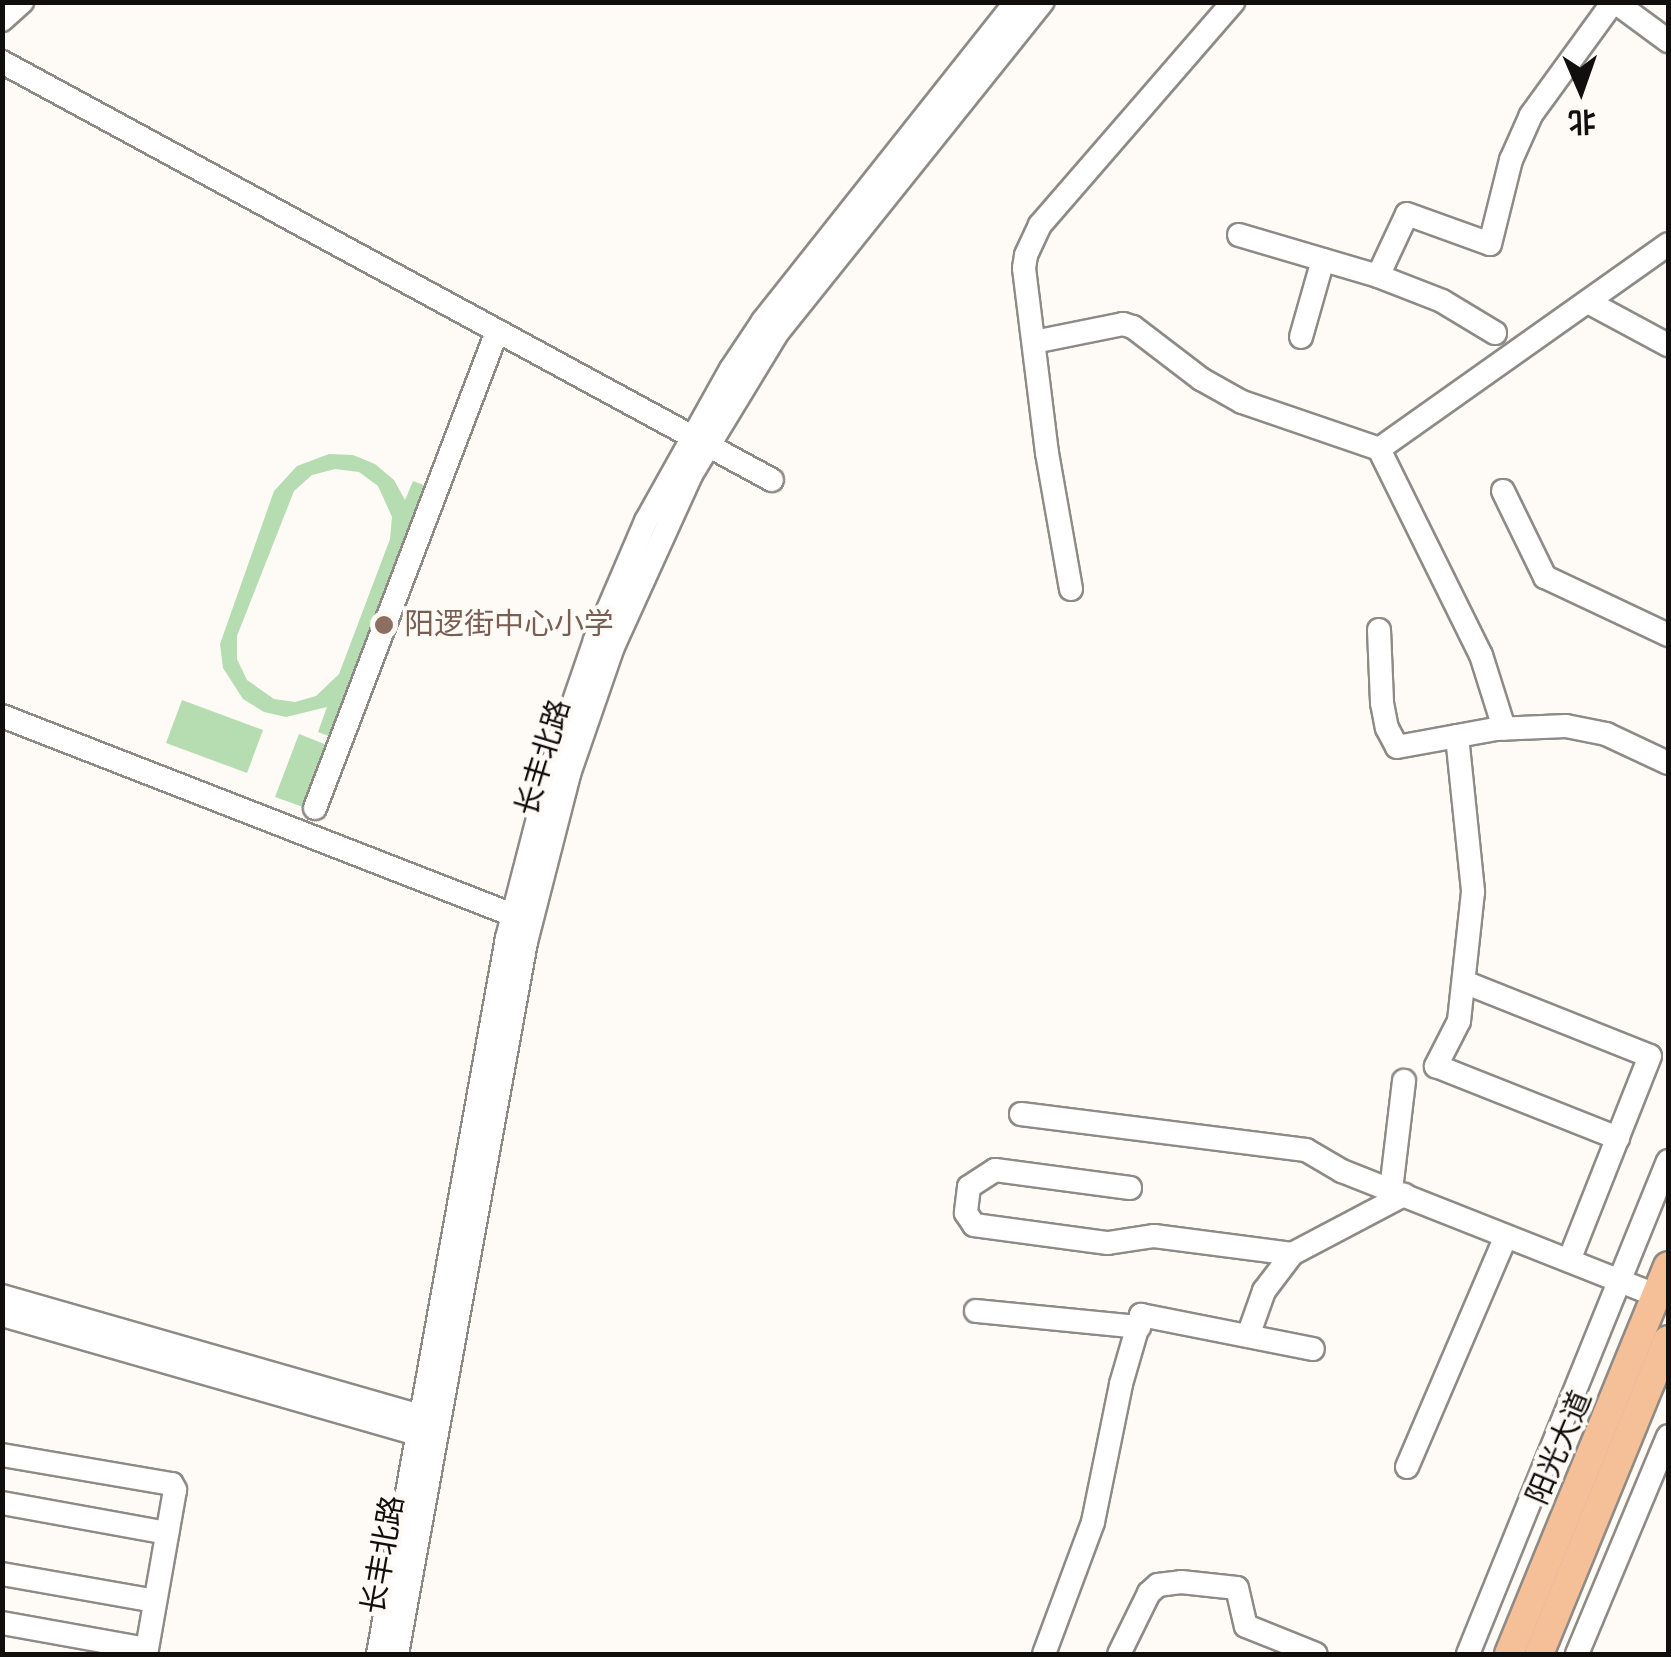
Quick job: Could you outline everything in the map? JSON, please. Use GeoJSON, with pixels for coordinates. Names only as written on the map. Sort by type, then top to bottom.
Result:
{"type":"FeatureCollection","features":[{"type":"Feature","properties":{"kind":"main road","name":"阳光大道"},"geometry":{"type":"LineString","coordinates":[[1509,1654],[1668,1266]]}},
{"type":"Feature","properties":{"kind":"main road","name":"阳光大道"},"geometry":{"type":"LineString","coordinates":[[1539,1654],[1668,1340]]}},
{"type":"Feature","properties":{"kind":"street","name":"长丰北路"},"geometry":{"type":"LineString","coordinates":[[378,1654],[553,830],[619,631],[696,446],[763,321],[1016,2]]}},
{"type":"Feature","properties":{"kind":"street","name":"长丰北路"},"geometry":{"type":"LineString","coordinates":[[397,1654],[428,1427],[513,914],[551,768],[596,640],[640,535],[696,446],[778,332],[1042,2]]}},
{"type":"Feature","properties":{"kind":"street"},"geometry":{"type":"LineString","coordinates":[[1071,590],[1047,453],[1024,268],[1035,233],[1233,2]]}},
{"type":"Feature","properties":{"kind":"street"},"geometry":{"type":"LineString","coordinates":[[1378,276],[1406,214],[1490,244],[1511,160],[1531,114],[1614,2],[1668,41]]}},
{"type":"Feature","properties":{"kind":"street"},"geometry":{"type":"LineString","coordinates":[[2,62],[769,486]]}},
{"type":"Feature","properties":{"kind":"street"},"geometry":{"type":"LineString","coordinates":[[2,76],[493,343],[696,446]]}},
{"type":"Feature","properties":{"kind":"street"},"geometry":{"type":"LineString","coordinates":[[1239,235],[1378,276],[1442,302],[1494,333]]}},
{"type":"Feature","properties":{"kind":"street"},"geometry":{"type":"LineString","coordinates":[[1379,449],[1668,244]]}},
{"type":"Feature","properties":{"kind":"street"},"geometry":{"type":"LineString","coordinates":[[1301,337],[1324,260]]}},
{"type":"Feature","properties":{"kind":"street"},"geometry":{"type":"LineString","coordinates":[[1588,302],[1668,345]]}},
{"type":"Feature","properties":{"kind":"street"},"geometry":{"type":"LineString","coordinates":[[1034,342],[1123,324],[1133,326],[1201,379],[1242,402],[1379,449],[1482,655],[1504,728]]}},
{"type":"Feature","properties":{"kind":"street"},"geometry":{"type":"LineString","coordinates":[[316,808],[493,343]]}},
{"type":"Feature","properties":{"kind":"street"},"geometry":{"type":"LineString","coordinates":[[1504,491],[1545,577],[1668,635]]}},
{"type":"Feature","properties":{"kind":"street"},"geometry":{"type":"LineString","coordinates":[[1378,630],[1382,703],[1387,728],[1397,746],[1504,728],[1586,729],[1668,763]]}},
{"type":"Feature","properties":{"kind":"street"},"geometry":{"type":"LineString","coordinates":[[2,716],[513,914]]}},
{"type":"Feature","properties":{"kind":"street"},"geometry":{"type":"LineString","coordinates":[[1457,736],[1474,892],[1458,1021],[1436,1066],[1618,1138]]}},
{"type":"Feature","properties":{"kind":"street"},"geometry":{"type":"LineString","coordinates":[[1464,982],[1650,1056],[1569,1261]]}},
{"type":"Feature","properties":{"kind":"street"},"geometry":{"type":"LineString","coordinates":[[1392,1191],[1404,1081]]}},
{"type":"Feature","properties":{"kind":"street"},"geometry":{"type":"LineString","coordinates":[[1020,1114],[1290,1147],[1656,1296]]}},
{"type":"Feature","properties":{"kind":"street"},"geometry":{"type":"LineString","coordinates":[[1468,1654],[1668,1161]]}},
{"type":"Feature","properties":{"kind":"street"},"geometry":{"type":"LineString","coordinates":[[1130,1188],[995,1170],[970,1187],[966,1213],[974,1225],[1108,1243],[1154,1236],[1292,1254]]}},
{"type":"Feature","properties":{"kind":"street"},"geometry":{"type":"LineString","coordinates":[[1248,1336],[1264,1290],[1292,1254],[1392,1191]]}},
{"type":"Feature","properties":{"kind":"street"},"geometry":{"type":"LineString","coordinates":[[1407,1467],[1506,1236]]}},
{"type":"Feature","properties":{"kind":"street"},"geometry":{"type":"LineString","coordinates":[[2,1296],[428,1427]]}},
{"type":"Feature","properties":{"kind":"street"},"geometry":{"type":"LineString","coordinates":[[976,1310],[1138,1327]]}},
{"type":"Feature","properties":{"kind":"street"},"geometry":{"type":"LineString","coordinates":[[3,1315],[428,1427]]}},
{"type":"Feature","properties":{"kind":"street"},"geometry":{"type":"LineString","coordinates":[[1044,1654],[1093,1522],[1120,1384],[1142,1315],[1313,1349]]}},
{"type":"Feature","properties":{"kind":"street"},"geometry":{"type":"LineString","coordinates":[[1577,1654],[1668,1436]]}},
{"type":"Feature","properties":{"kind":"street"},"geometry":{"type":"LineString","coordinates":[[2,1456],[172,1484],[146,1652],[2,1623]]}},
{"type":"Feature","properties":{"kind":"street"},"geometry":{"type":"LineString","coordinates":[[2,1504],[167,1533]]}},
{"type":"Feature","properties":{"kind":"street"},"geometry":{"type":"LineString","coordinates":[[2,1574],[155,1601]]}},
{"type":"Feature","properties":{"kind":"street"},"geometry":{"type":"LineString","coordinates":[[1120,1654],[1139,1608],[1158,1586],[1181,1582],[1237,1588],[1246,1626],[1316,1654]]}},
{"type":"Feature","properties":{"kind":"green space"},"geometry":{"type":"Polygon","coordinates":[[[329,454],[353,455],[375,464],[394,480],[405,500],[413,481],[426,486],[331,737],[318,732],[327,707],[286,717],[264,712],[243,699],[223,668],[220,644],[274,491],[297,466],[329,454]],[[335,469],[312,475],[294,491],[237,636],[237,659],[247,680],[274,699],[295,702],[316,696],[339,674],[390,539],[392,517],[378,486],[359,472],[335,469]]]}},
{"type":"Feature","properties":{"kind":"green space"},"geometry":{"type":"Polygon","coordinates":[[[182,700],[263,730],[247,773],[166,743],[182,700]]]}},
{"type":"Feature","properties":{"kind":"green space"},"geometry":{"type":"Polygon","coordinates":[[[299,734],[327,745],[303,807],[275,797],[299,734]]]}},
{"type":"Feature","properties":{"kind":"place","name":"阳逻街中心小学"},"geometry":{"type":"Point","coordinates":[384,625]}}]}
